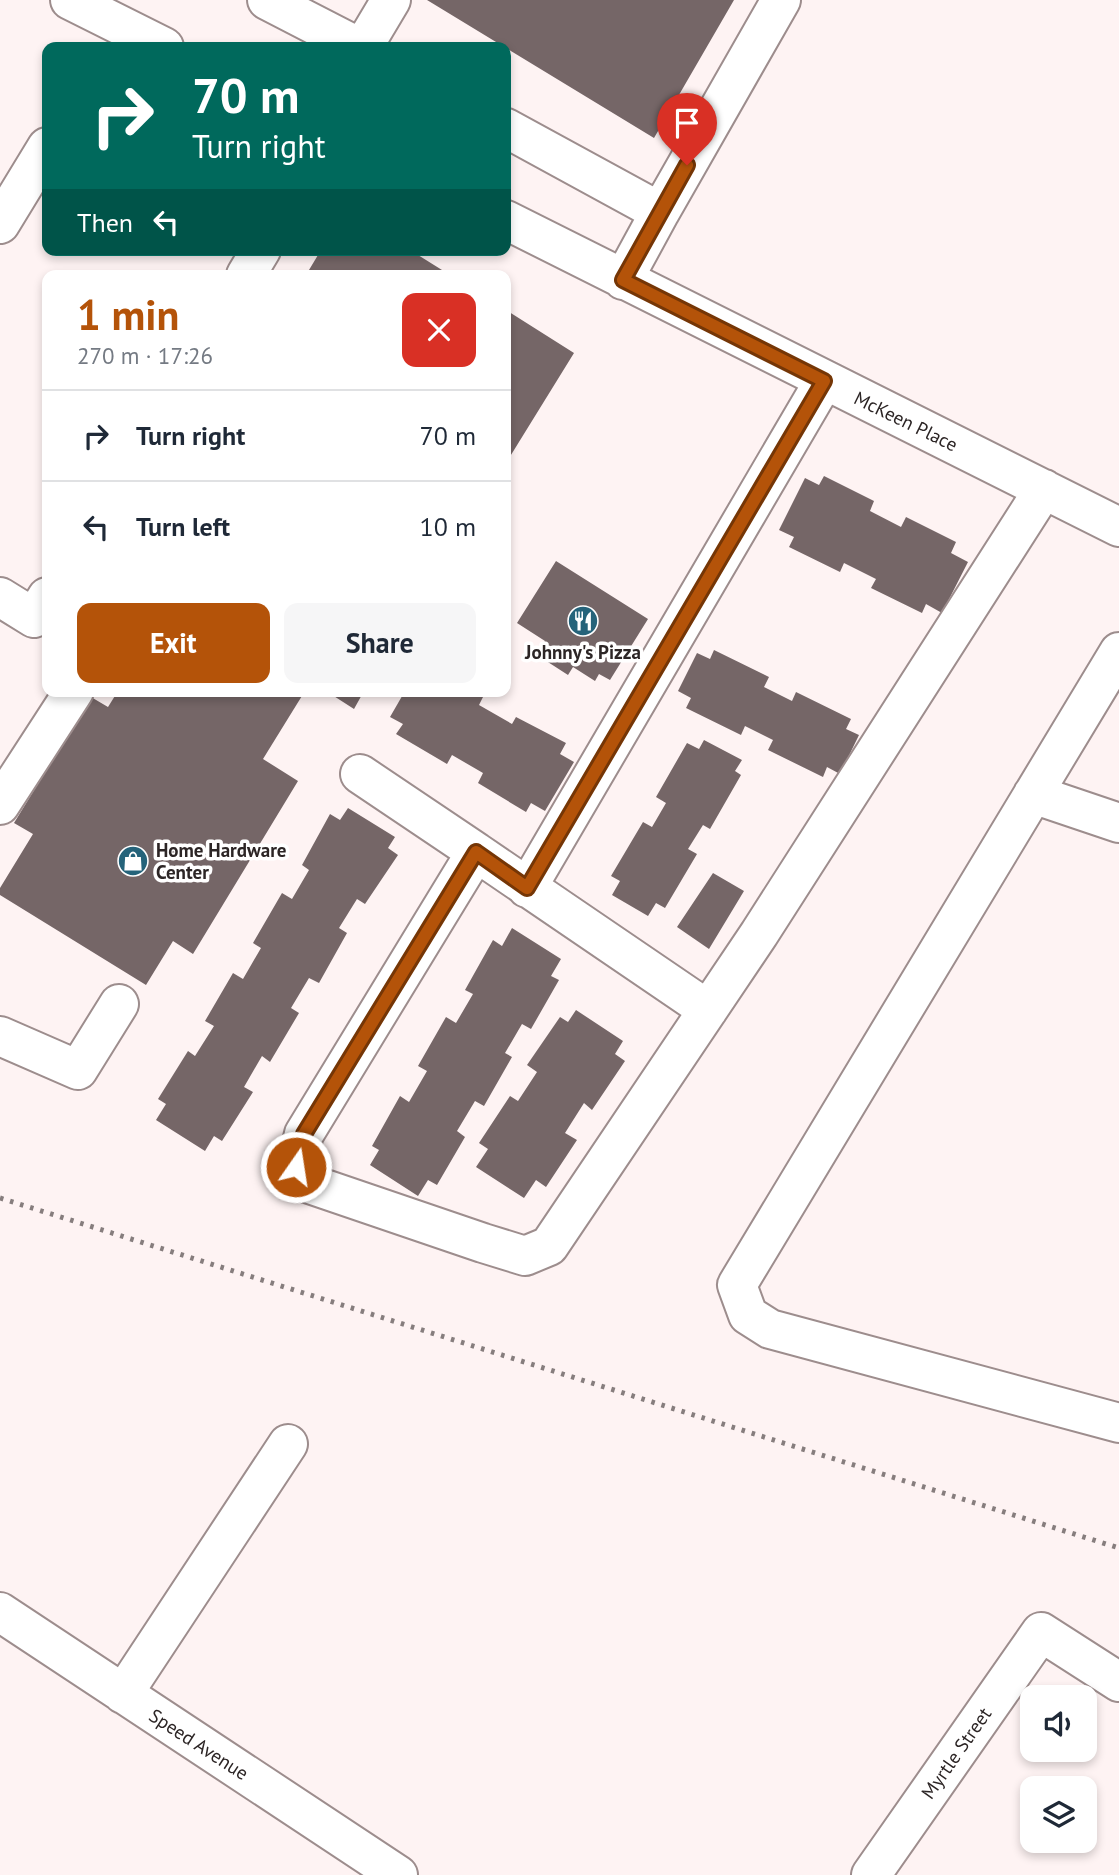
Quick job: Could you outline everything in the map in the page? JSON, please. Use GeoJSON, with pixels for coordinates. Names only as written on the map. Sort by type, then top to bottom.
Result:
{"type":"FeatureCollection","features":[{"type":"Feature","properties":{"kind":"street"},"geometry":{"type":"LineString","coordinates":[[70,0],[154,42]]}},
{"type":"Feature","properties":{"kind":"street"},"geometry":{"type":"LineString","coordinates":[[267,0],[350,42]]}},
{"type":"Feature","properties":{"kind":"street"},"geometry":{"type":"LineString","coordinates":[[363,42],[391,0]]}},
{"type":"Feature","properties":{"kind":"street"},"geometry":{"type":"LineString","coordinates":[[623,280],[781,0]]}},
{"type":"Feature","properties":{"kind":"street"},"geometry":{"type":"LineString","coordinates":[[511,131],[660,212]]}},
{"type":"Feature","properties":{"kind":"street"},"geometry":{"type":"LineString","coordinates":[[0,224],[42,155]]}},
{"type":"Feature","properties":{"kind":"street","name":"McKeen Place"},"geometry":{"type":"LineString","coordinates":[[511,223],[1119,527]]}},
{"type":"Feature","properties":{"kind":"street"},"geometry":{"type":"LineString","coordinates":[[527,888],[824,381]]}},
{"type":"Feature","properties":{"kind":"street"},"geometry":{"type":"LineString","coordinates":[[476,852],[304,1134],[296,1167],[304,1182],[525,1256],[549,1246],[708,1010],[1044,489]]}},
{"type":"Feature","properties":{"kind":"street"},"geometry":{"type":"LineString","coordinates":[[0,597],[42,614]]}},
{"type":"Feature","properties":{"kind":"street"},"geometry":{"type":"LineString","coordinates":[[1119,652],[737,1285],[748,1315],[770,1329],[1119,1423]]}},
{"type":"Feature","properties":{"kind":"street"},"geometry":{"type":"LineString","coordinates":[[0,805],[70,697]]}},
{"type":"Feature","properties":{"kind":"street"},"geometry":{"type":"LineString","coordinates":[[360,774],[708,1010]]}},
{"type":"Feature","properties":{"kind":"street"},"geometry":{"type":"LineString","coordinates":[[1034,794],[1119,823]]}},
{"type":"Feature","properties":{"kind":"street"},"geometry":{"type":"LineString","coordinates":[[0,1036],[78,1070],[119,1004]]}},
{"type":"Feature","properties":{"kind":"street"},"geometry":{"type":"LineString","coordinates":[[124,1694],[288,1444]]}},
{"type":"Feature","properties":{"kind":"street","name":"Speed Avenue"},"geometry":{"type":"LineString","coordinates":[[0,1612],[398,1875]]}},
{"type":"Feature","properties":{"kind":"street","name":"Myrtle Street"},"geometry":{"type":"LineString","coordinates":[[871,1875],[1041,1632],[1119,1682]]}},
{"type":"Feature","properties":{"kind":"building"},"geometry":{"type":"Polygon","coordinates":[[[427,0],[734,0],[654,138],[511,51],[511,42],[496,42],[427,0]]]}},
{"type":"Feature","properties":{"kind":"building"},"geometry":{"type":"Polygon","coordinates":[[[317,256],[420,256],[442,270],[309,270],[317,256]]]}},
{"type":"Feature","properties":{"kind":"building"},"geometry":{"type":"Polygon","coordinates":[[[511,313],[574,353],[511,455],[511,313]]]}},
{"type":"Feature","properties":{"kind":"building"},"geometry":{"type":"Polygon","coordinates":[[[824,476],[874,501],[870,511],[901,527],[906,517],[956,542],[951,553],[968,562],[942,613],[926,604],[922,613],[871,588],[876,579],[844,563],[840,572],[789,547],[794,537],[779,530],[805,478],[819,485],[824,476]]]}},
{"type":"Feature","properties":{"kind":"building","name":"Johnny's Pizza"},"geometry":{"type":"Polygon","coordinates":[[[556,561],[648,619],[610,680],[599,674],[595,681],[573,667],[568,675],[537,655],[545,641],[517,623],[556,561]]]}},
{"type":"Feature","properties":{"kind":"building"},"geometry":{"type":"Polygon","coordinates":[[[714,650],[769,677],[764,687],[792,701],[796,692],[851,719],[846,729],[859,735],[840,774],[827,767],[823,777],[768,750],[773,740],[745,726],[741,735],[686,708],[691,698],[678,691],[697,653],[710,659],[714,650]]]}},
{"type":"Feature","properties":{"kind":"building","name":"Home Hardware Center"},"geometry":{"type":"Polygon","coordinates":[[[91,697],[108,707],[114,697],[301,697],[263,759],[298,781],[193,954],[173,941],[146,985],[0,895],[0,888],[33,834],[14,823],[91,697]]]}},
{"type":"Feature","properties":{"kind":"building"},"geometry":{"type":"Polygon","coordinates":[[[335,697],[361,697],[354,709],[335,697]]]}},
{"type":"Feature","properties":{"kind":"building"},"geometry":{"type":"Polygon","coordinates":[[[402,697],[483,697],[479,705],[512,724],[516,717],[566,743],[560,754],[574,762],[545,811],[531,803],[526,812],[478,783],[483,773],[452,755],[447,764],[396,734],[403,724],[390,717],[402,697]]]}},
{"type":"Feature","properties":{"kind":"building"},"geometry":{"type":"Polygon","coordinates":[[[704,740],[742,760],[735,771],[741,775],[710,829],[703,825],[688,849],[697,854],[665,908],[656,903],[648,916],[612,895],[620,881],[611,876],[643,822],[652,827],[666,803],[656,797],[687,743],[699,749],[704,740]]]}},
{"type":"Feature","properties":{"kind":"building"},"geometry":{"type":"Polygon","coordinates":[[[348,808],[395,837],[388,848],[398,855],[365,904],[357,899],[339,928],[347,933],[319,983],[309,978],[291,1008],[299,1013],[270,1062],[262,1056],[244,1087],[253,1092],[222,1141],[214,1136],[205,1151],[156,1120],[166,1104],[158,1099],[188,1051],[195,1056],[214,1026],[205,1021],[233,973],[243,979],[261,948],[253,943],[282,893],[292,899],[309,870],[302,865],[330,814],[340,820],[348,808]]]}},
{"type":"Feature","properties":{"kind":"building"},"geometry":{"type":"Polygon","coordinates":[[[713,873],[744,891],[709,949],[677,927],[713,873]]]}},
{"type":"Feature","properties":{"kind":"building"},"geometry":{"type":"Polygon","coordinates":[[[512,928],[561,959],[551,976],[559,980],[531,1029],[522,1024],[505,1053],[512,1057],[484,1106],[475,1101],[457,1131],[465,1137],[437,1185],[428,1180],[418,1196],[370,1165],[379,1150],[372,1146],[400,1096],[409,1102],[427,1071],[418,1066],[446,1017],[456,1023],[473,994],[465,990],[493,940],[502,946],[512,928]]]}},
{"type":"Feature","properties":{"kind":"building"},"geometry":{"type":"Polygon","coordinates":[[[576,1010],[623,1041],[615,1054],[625,1061],[592,1110],[584,1103],[565,1133],[577,1140],[546,1187],[536,1180],[524,1198],[476,1167],[488,1149],[479,1143],[510,1096],[518,1101],[537,1072],[527,1065],[560,1017],[568,1022],[576,1010]]]}},
{"type":"Feature","properties":{"kind":"railway"},"geometry":{"type":"LineString","coordinates":[[0,1198],[1119,1548]]}},
{"type":"Feature","properties":{"kind":"place","name":"Johnny's Pizza"},"geometry":{"type":"Point","coordinates":[583,621]}},
{"type":"Feature","properties":{"kind":"place","name":"Home Hardware Center"},"geometry":{"type":"Point","coordinates":[133,861]}},
{"type":"Feature","properties":{"kind":"route"},"geometry":{"type":"LineString","coordinates":[[296,1167],[304,1134],[476,852],[527,888],[824,381],[623,280],[687,165]]}}]}
